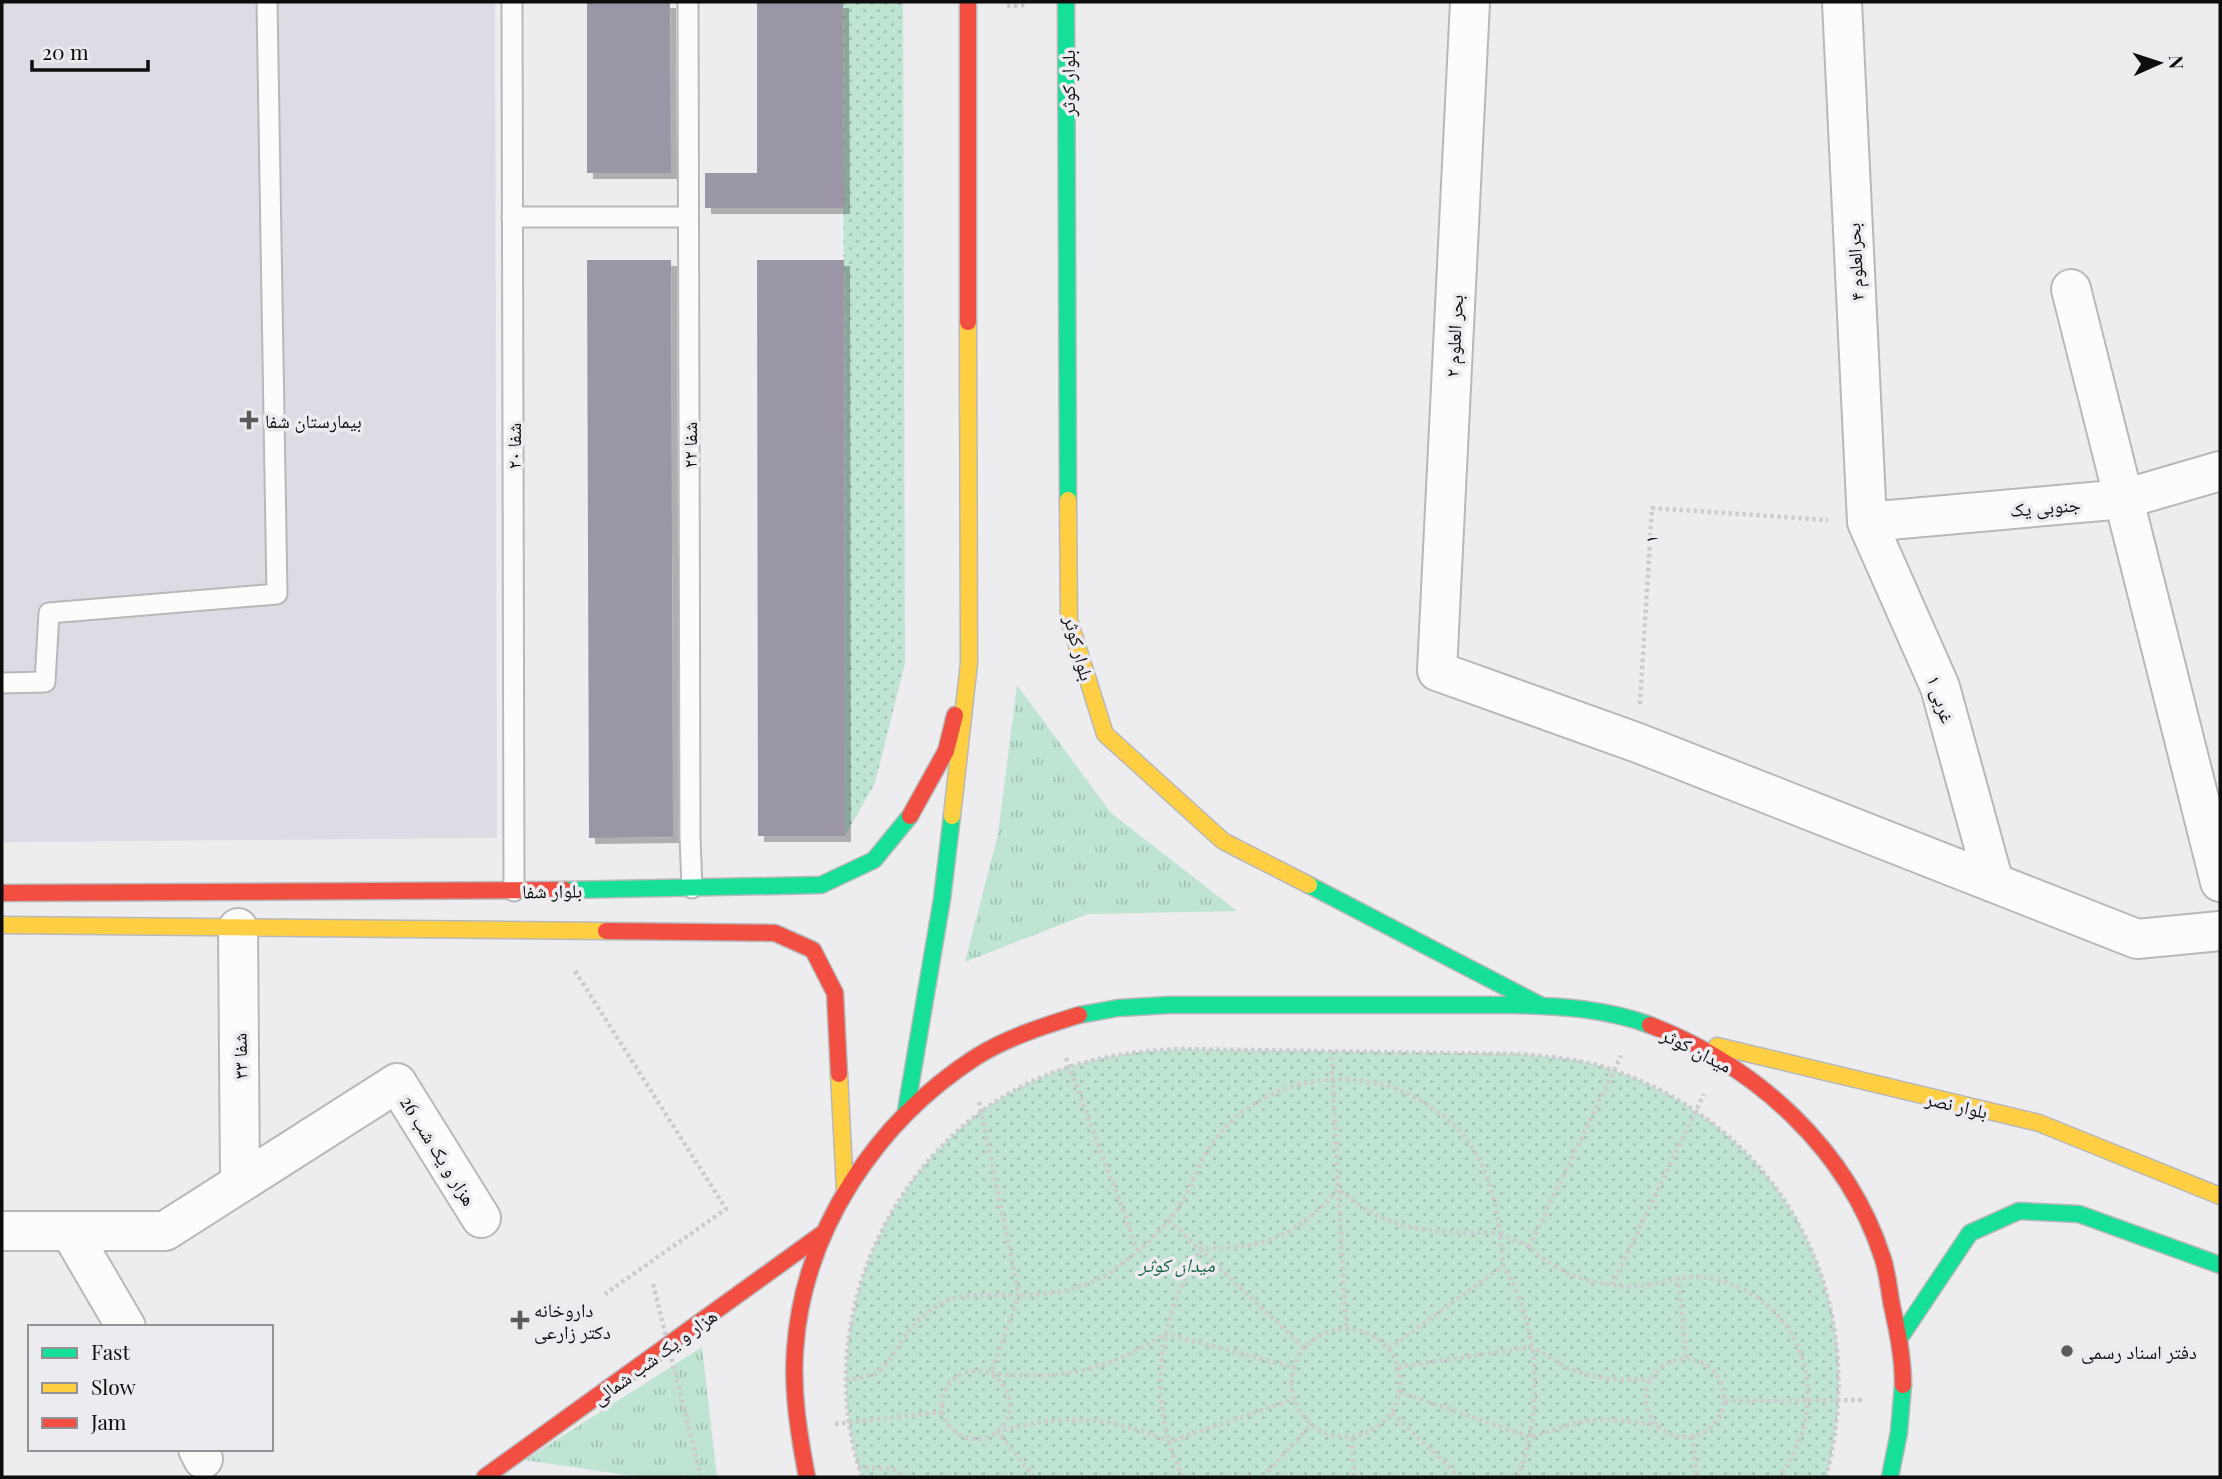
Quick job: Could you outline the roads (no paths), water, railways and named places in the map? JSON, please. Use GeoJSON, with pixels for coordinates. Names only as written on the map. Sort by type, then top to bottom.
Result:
{"type":"FeatureCollection","features":[{"type":"Feature","properties":{"kind":"main road","name":"بلوار کوثر"},"geometry":{"type":"LineString","coordinates":[[1067,2],[1069,620],[1105,734],[1223,841],[1540,1005]]}},
{"type":"Feature","properties":{"kind":"main road"},"geometry":{"type":"LineString","coordinates":[[906,1111],[942,898],[970,663],[968,5]]}},
{"type":"Feature","properties":{"kind":"main road","name":"بلوار شفا"},"geometry":{"type":"LineString","coordinates":[[2,893],[514,891],[821,885],[874,860],[911,814],[946,751],[970,663]]}},
{"type":"Feature","properties":{"kind":"main road"},"geometry":{"type":"LineString","coordinates":[[2,925],[775,933],[813,950],[835,993],[845,1190]]}},
{"type":"Feature","properties":{"kind":"main road","name":"میدان کوثر"},"geometry":{"type":"LineString","coordinates":[[807,1477],[797,1428],[793,1382],[797,1331],[806,1282],[822,1234],[845,1190],[873,1148],[906,1111],[944,1078],[970,1061],[1031,1030],[1079,1014],[1128,1006],[1329,1004],[1540,1005],[1590,1009],[1638,1021],[1685,1039],[1721,1058],[1769,1092],[1805,1127],[1837,1166],[1862,1209],[1882,1256],[1902,1354],[1903,1400],[1890,1477]]}},
{"type":"Feature","properties":{"kind":"main road","name":"بلوار نصر"},"geometry":{"type":"LineString","coordinates":[[1685,1039],[2039,1123],[2220,1196]]}},
{"type":"Feature","properties":{"kind":"main road"},"geometry":{"type":"LineString","coordinates":[[1899,1339],[1970,1233],[2019,1211],[2079,1214],[2220,1265]]}},
{"type":"Feature","properties":{"kind":"main road","name":"هزار و یک شب شمالی"},"geometry":{"type":"LineString","coordinates":[[485,1477],[822,1234]]}},
{"type":"Feature","properties":{"kind":"street","name":"بحر العلوم ۲"},"geometry":{"type":"LineString","coordinates":[[1470,2],[1437,671],[1638,743],[1994,883]]}},
{"type":"Feature","properties":{"kind":"street","name":"بحرالعلوم ۴"},"geometry":{"type":"LineString","coordinates":[[1842,2],[1867,522]]}},
{"type":"Feature","properties":{"kind":"street"},"geometry":{"type":"LineString","coordinates":[[2071,289],[2220,882]]}},
{"type":"Feature","properties":{"kind":"street","name":"جنوبی یک"},"geometry":{"type":"LineString","coordinates":[[1867,522],[2124,499],[2220,471]]}},
{"type":"Feature","properties":{"kind":"street","name":"غربی ۱"},"geometry":{"type":"LineString","coordinates":[[1867,522],[1940,687],[1994,883]]}},
{"type":"Feature","properties":{"kind":"street"},"geometry":{"type":"LineString","coordinates":[[1994,883],[2137,939],[2220,931]]}},
{"type":"Feature","properties":{"kind":"street","name":"شفا ۳۳"},"geometry":{"type":"LineString","coordinates":[[238,928],[240,1183]]}},
{"type":"Feature","properties":{"kind":"street","name":"هزار و یک شب 26"},"geometry":{"type":"LineString","coordinates":[[240,1183],[397,1083],[481,1218]]}},
{"type":"Feature","properties":{"kind":"street"},"geometry":{"type":"LineString","coordinates":[[2,1231],[165,1231],[240,1183]]}},
{"type":"Feature","properties":{"kind":"street"},"geometry":{"type":"LineString","coordinates":[[70,1231],[125,1325]]}},
{"type":"Feature","properties":{"kind":"lane"},"geometry":{"type":"LineString","coordinates":[[2,683],[45,682],[50,613],[278,594],[267,2]]}},
{"type":"Feature","properties":{"kind":"lane","name":"شفا ۲۰"},"geometry":{"type":"LineString","coordinates":[[512,2],[514,891]]}},
{"type":"Feature","properties":{"kind":"lane","name":"شفا ۲۲"},"geometry":{"type":"LineString","coordinates":[[688,2],[692,888]]}},
{"type":"Feature","properties":{"kind":"lane"},"geometry":{"type":"LineString","coordinates":[[512,217],[688,216]]}},
{"type":"Feature","properties":{"kind":"place","name":"بیمارستان شفا"},"geometry":{"type":"Point","coordinates":[249,420]}},
{"type":"Feature","properties":{"kind":"place","name":"داروخانه دکتر زارعی"},"geometry":{"type":"Point","coordinates":[520,1320]}},
{"type":"Feature","properties":{"kind":"place","name":"دفتر اسناد رسمی"},"geometry":{"type":"Point","coordinates":[2067,1351]}}]}
